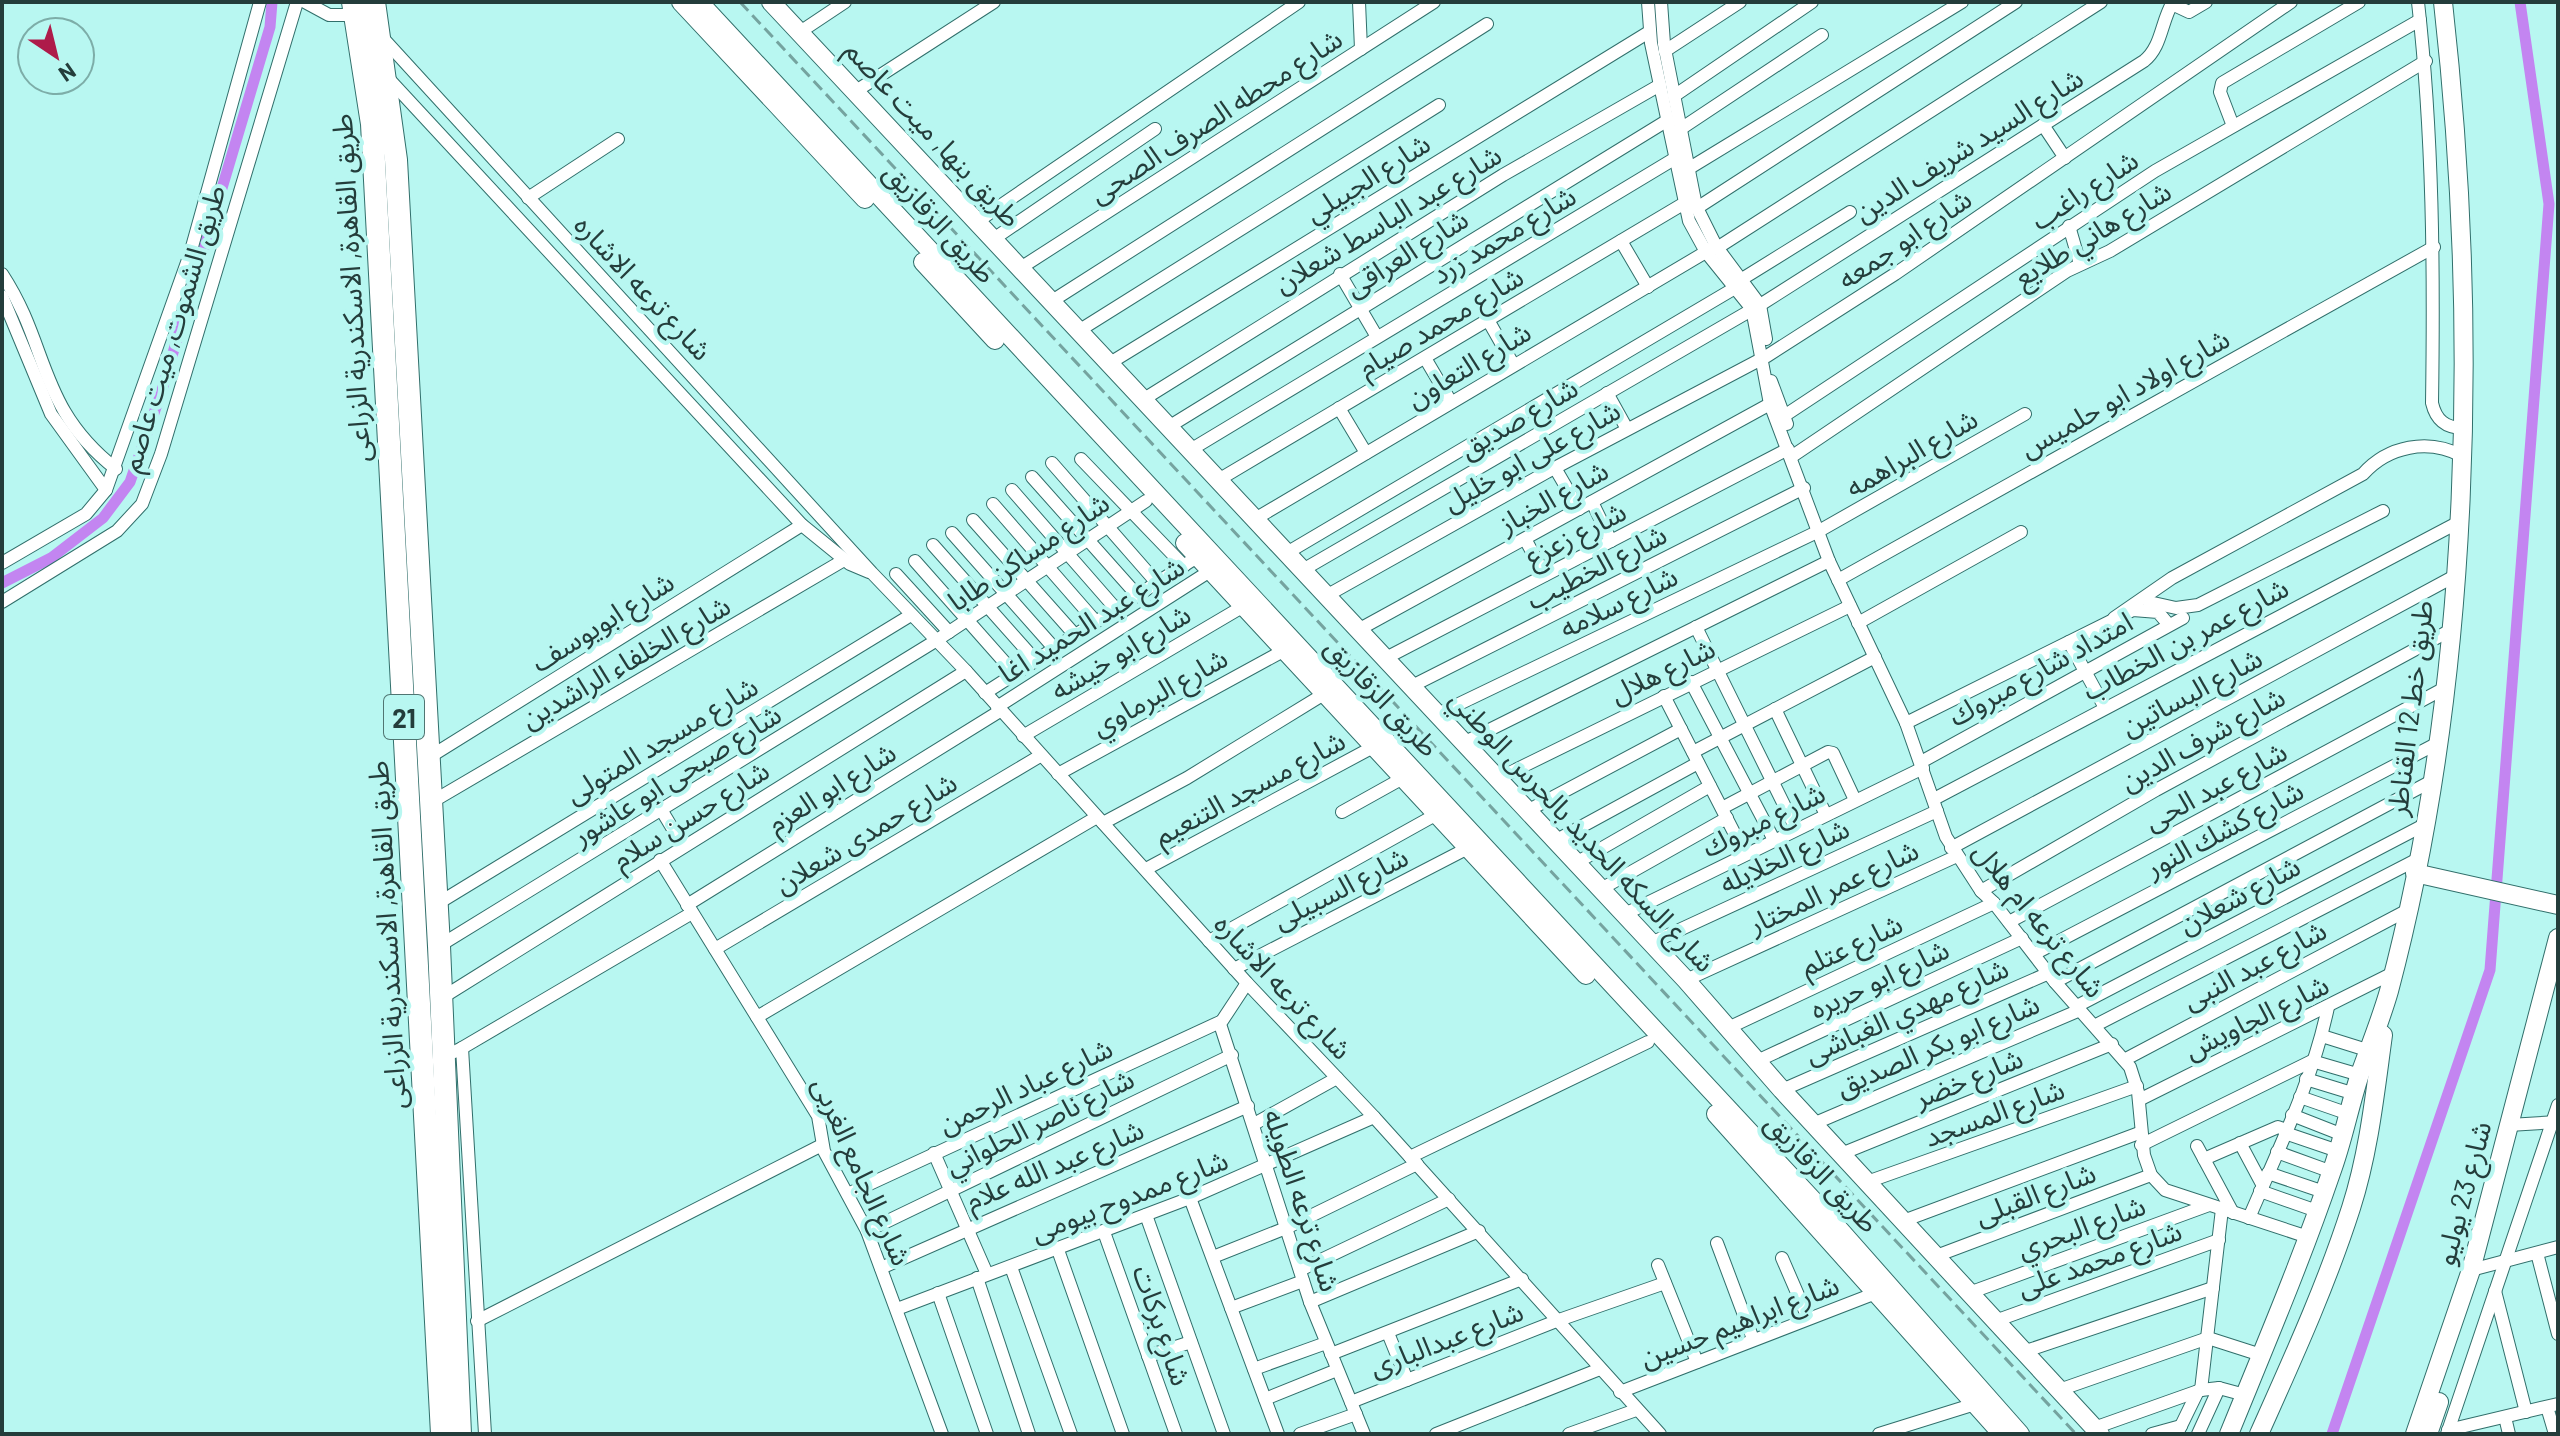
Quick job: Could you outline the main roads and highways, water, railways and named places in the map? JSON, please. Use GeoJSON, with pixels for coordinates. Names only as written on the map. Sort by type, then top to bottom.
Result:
{"type":"FeatureCollection","features":[{"type":"Feature","properties":{"kind":"highway","name":"طريق القاهرة, الاسكندرية الزراعى"},"geometry":{"type":"LineString","coordinates":[[361,6],[380,34],[396,160],[440,999],[452,1053],[460,1434]]}},
{"type":"Feature","properties":{"kind":"highway","name":"طريق القاهرة, الاسكندرية الزراعى"},"geometry":{"type":"LineString","coordinates":[[361,6],[372,124],[442,1434]]}},
{"type":"Feature","properties":{"kind":"main road","name":"طريق الزقازيق"},"geometry":{"type":"LineString","coordinates":[[681,2],[764,81],[1053,386],[1242,607],[1468,848],[1604,985],[1648,1042],[1852,1256],[1909,1308],[2020,1434]]}},
{"type":"Feature","properties":{"kind":"main road","name":"طريق الزقازيق"},"geometry":{"type":"LineString","coordinates":[[699,2],[764,81],[1139,506],[1207,568],[1604,985],[1852,1256],[1876,1293],[2002,1434]]}},
{"type":"Feature","properties":{"kind":"main road","name":"طريق بنها, ميت عاصم"},"geometry":{"type":"LineString","coordinates":[[771,2],[1022,267]]}},
{"type":"Feature","properties":{"kind":"main road","name":"طريق خط 12 القناطر"},"geometry":{"type":"LineString","coordinates":[[2229,1434],[2261,1355],[2322,1232],[2317,1211],[2332,1172],[2360,1075],[2375,1045],[2424,825],[2449,631],[2459,522],[2463,428],[2461,200],[2443,2]]}},
{"type":"Feature","properties":{"kind":"main road","name":"شارع السكه الحديد بالحرس الوطني"},"geometry":{"type":"LineString","coordinates":[[1022,267],[1220,479],[1285,554],[1686,980],[1782,1090],[2097,1431]]}},
{"type":"Feature","properties":{"kind":"main road"},"geometry":{"type":"LineString","coordinates":[[2416,866],[2455,882],[2549,903]]}},
{"type":"Feature","properties":{"kind":"main road","name":"شارع 23 يوليو"},"geometry":{"type":"LineString","coordinates":[[2415,1434],[2471,1270],[2555,961],[2558,938]]}},
{"type":"Feature","properties":{"kind":"main road","name":"طريق خط 12 القناطر"},"geometry":{"type":"LineString","coordinates":[[2259,1434],[2315,1309],[2352,1206],[2377,1089],[2375,1045]]}},
{"type":"Feature","properties":{"kind":"main road"},"geometry":{"type":"LineString","coordinates":[[2250,1434],[2322,1232],[2375,1045]]}},
{"type":"Feature","properties":{"kind":"main road"},"geometry":{"type":"LineString","coordinates":[[2238,1434],[2322,1232]]}},
{"type":"Feature","properties":{"kind":"main road"},"geometry":{"type":"LineString","coordinates":[[1909,1308],[1919,1309],[1935,1325],[2034,1434]]}},
{"type":"Feature","properties":{"kind":"main road"},"geometry":{"type":"LineString","coordinates":[[2428,1434],[2457,1340],[2454,1318]]}},
{"type":"Feature","properties":{"kind":"waterway"},"geometry":{"type":"LineString","coordinates":[[2,583],[51,558],[103,518],[130,482],[161,393],[270,27],[272,2]]}},
{"type":"Feature","properties":{"kind":"waterway"},"geometry":{"type":"LineString","coordinates":[[2332,1434],[2490,970],[2549,204],[2520,2]]}},
{"type":"Feature","properties":{"kind":"railway"},"geometry":{"type":"LineString","coordinates":[[740,2],[2076,1434]]}}]}
